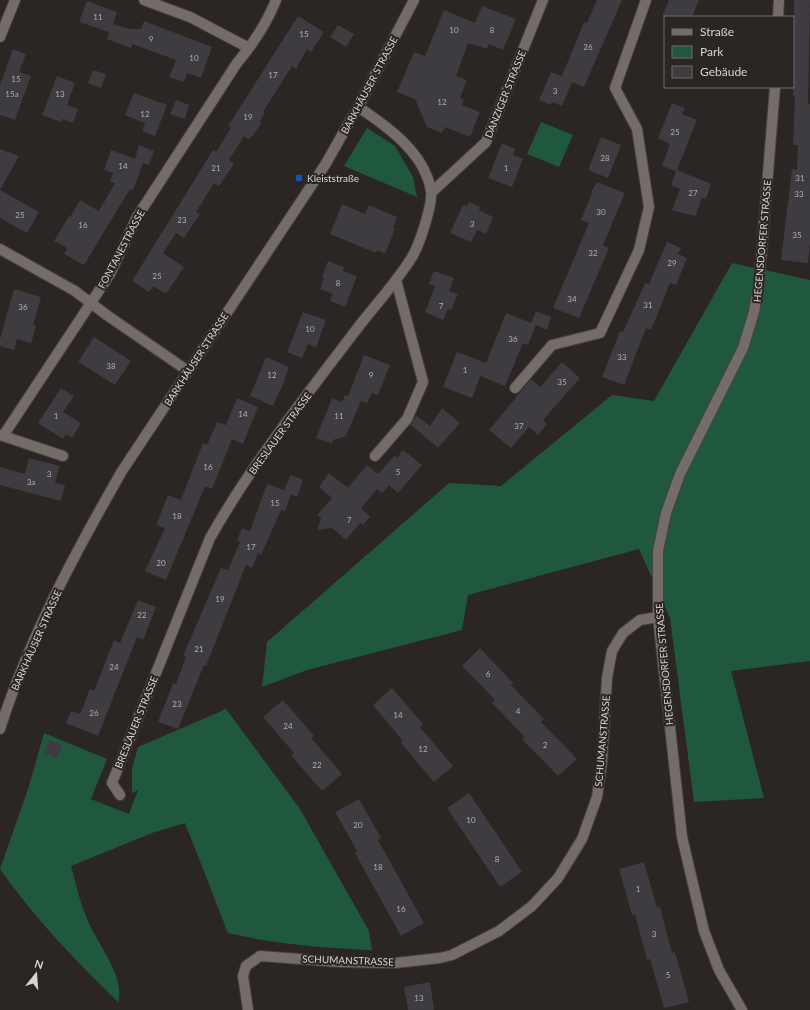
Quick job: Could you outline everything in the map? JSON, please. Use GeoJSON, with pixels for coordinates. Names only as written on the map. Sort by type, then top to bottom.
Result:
{"type":"FeatureCollection","features":[{"type":"Feature","properties":{"kind":"street"},"geometry":{"type":"LineString","coordinates":[[0,37],[15,0]]}},
{"type":"Feature","properties":{"kind":"street"},"geometry":{"type":"LineString","coordinates":[[144,0],[190,17],[249,48]]}},
{"type":"Feature","properties":{"kind":"street","name":"FONTANESTRASSE"},"geometry":{"type":"LineString","coordinates":[[2,435],[110,274],[137,217],[237,63],[249,48],[270,14],[276,0]]}},
{"type":"Feature","properties":{"kind":"street","name":"BARKHÄUSER STRASSE"},"geometry":{"type":"LineString","coordinates":[[0,729],[28,655],[68,571],[122,472],[325,165],[358,107],[414,0]]}},
{"type":"Feature","properties":{"kind":"street","name":"DANZIGER STRASSE"},"geometry":{"type":"LineString","coordinates":[[432,192],[486,142],[543,0]]}},
{"type":"Feature","properties":{"kind":"street"},"geometry":{"type":"LineString","coordinates":[[515,388],[552,345],[600,333],[639,250],[649,207],[637,129],[615,88],[646,0]]}},
{"type":"Feature","properties":{"kind":"street"},"geometry":{"type":"LineString","coordinates":[[778,16],[779,0]]}},
{"type":"Feature","properties":{"kind":"street","name":"HEGENSDORFER STRASSE"},"geometry":{"type":"LineString","coordinates":[[742,1010],[719,970],[704,931],[692,886],[682,837],[658,617],[658,551],[666,513],[680,474],[743,348],[754,312],[760,284],[775,88]]}},
{"type":"Feature","properties":{"kind":"street"},"geometry":{"type":"LineString","coordinates":[[358,107],[382,123],[406,143],[423,169],[432,192]]}},
{"type":"Feature","properties":{"kind":"street","name":"BRESLAUER STRASSE"},"geometry":{"type":"LineString","coordinates":[[120,795],[112,784],[210,538],[250,473],[326,369],[413,256],[424,230],[432,192]]}},
{"type":"Feature","properties":{"kind":"street"},"geometry":{"type":"LineString","coordinates":[[0,249],[75,291],[188,371]]}},
{"type":"Feature","properties":{"kind":"street"},"geometry":{"type":"LineString","coordinates":[[375,456],[407,419],[423,382],[396,280]]}},
{"type":"Feature","properties":{"kind":"street"},"geometry":{"type":"LineString","coordinates":[[2,435],[62,456]]}},
{"type":"Feature","properties":{"kind":"street","name":"SCHUMANSTRASSE"},"geometry":{"type":"LineString","coordinates":[[248,1010],[243,976],[246,966],[252,960],[260,956],[340,962],[395,963],[440,958],[452,955],[499,931],[532,906],[558,878],[582,839],[597,796],[602,761],[607,678],[612,651],[623,633],[634,624],[640,620],[658,617]]}},
{"type":"Feature","properties":{"kind":"green space"},"geometry":{"type":"Polygon","coordinates":[[[541,122],[573,135],[559,167],[527,154],[541,122]]]}},
{"type":"Feature","properties":{"kind":"green space"},"geometry":{"type":"Polygon","coordinates":[[[367,128],[395,146],[413,177],[417,197],[344,166],[367,128]]]}},
{"type":"Feature","properties":{"kind":"green space"},"geometry":{"type":"Polygon","coordinates":[[[732,263],[810,280],[810,661],[731,671],[764,798],[694,802],[670,618],[639,549],[468,595],[462,630],[307,670],[262,687],[267,642],[449,483],[501,486],[612,395],[654,401],[732,263]]]}},
{"type":"Feature","properties":{"kind":"green space"},"geometry":{"type":"Polygon","coordinates":[[[226,709],[300,809],[369,931],[372,950],[299,945],[228,933],[185,823],[152,833],[71,866],[80,900],[87,919],[109,960],[118,982],[118,1002],[86,971],[56,938],[26,904],[0,869],[28,789],[44,733],[107,759],[91,799],[129,814],[138,790],[132,793],[132,769],[138,747],[226,709]]]}},
{"type":"Feature","properties":{"kind":"building"},"geometry":{"type":"Polygon","coordinates":[[[597,0],[622,0],[584,87],[572,82],[562,106],[552,102],[551,105],[539,100],[551,72],[562,76],[584,22],[587,23],[597,0]]]}},
{"type":"Feature","properties":{"kind":"building"},"geometry":{"type":"Polygon","coordinates":[[[669,0],[699,0],[692,16],[662,17],[669,0]]]}},
{"type":"Feature","properties":{"kind":"building"},"geometry":{"type":"Polygon","coordinates":[[[794,0],[810,0],[808,104],[810,104],[810,244],[808,263],[781,260],[792,169],[797,170],[798,145],[793,145],[795,96],[793,96],[794,0]]]}},
{"type":"Feature","properties":{"kind":"building"},"geometry":{"type":"Polygon","coordinates":[[[87,1],[117,12],[113,24],[129,29],[141,29],[144,21],[212,47],[201,78],[187,73],[184,82],[169,77],[176,60],[132,44],[131,48],[107,39],[109,32],[79,22],[87,1]]]}},
{"type":"Feature","properties":{"kind":"building"},"geometry":{"type":"Polygon","coordinates":[[[482,6],[516,19],[503,50],[489,44],[487,49],[468,43],[456,76],[467,80],[460,98],[464,100],[462,105],[480,112],[470,137],[445,127],[442,133],[427,127],[415,99],[397,92],[414,52],[425,56],[444,10],[475,23],[482,6]]]}},
{"type":"Feature","properties":{"kind":"building"},"geometry":{"type":"Polygon","coordinates":[[[298,16],[324,32],[311,52],[307,49],[296,69],[292,66],[263,112],[265,113],[260,121],[262,122],[252,137],[251,136],[249,140],[244,136],[229,160],[234,164],[219,186],[214,183],[196,212],[200,214],[184,238],[176,233],[163,253],[184,267],[166,294],[153,286],[149,292],[132,281],[213,150],[216,152],[231,128],[228,126],[298,16]]]}},
{"type":"Feature","properties":{"kind":"building"},"geometry":{"type":"Polygon","coordinates":[[[338,25],[354,34],[346,47],[330,37],[338,25]]]}},
{"type":"Feature","properties":{"kind":"building"},"geometry":{"type":"Polygon","coordinates":[[[13,49],[26,54],[19,72],[31,76],[15,120],[0,115],[0,85],[13,49]]]}},
{"type":"Feature","properties":{"kind":"building"},"geometry":{"type":"Polygon","coordinates":[[[93,70],[106,74],[101,88],[88,83],[93,70]]]}},
{"type":"Feature","properties":{"kind":"building"},"geometry":{"type":"Polygon","coordinates":[[[57,76],[75,83],[67,105],[78,109],[73,123],[62,119],[61,122],[42,115],[57,76]]]}},
{"type":"Feature","properties":{"kind":"building"},"geometry":{"type":"Polygon","coordinates":[[[134,93],[167,105],[155,136],[142,131],[145,123],[125,115],[134,93]]]}},
{"type":"Feature","properties":{"kind":"building"},"geometry":{"type":"Polygon","coordinates":[[[176,100],[189,105],[185,119],[170,114],[176,100]]]}},
{"type":"Feature","properties":{"kind":"building"},"geometry":{"type":"Polygon","coordinates":[[[672,103],[685,108],[682,114],[697,120],[677,170],[711,184],[706,199],[702,198],[695,216],[672,210],[680,189],[671,185],[676,171],[662,166],[670,144],[658,138],[672,103]]]}},
{"type":"Feature","properties":{"kind":"building"},"geometry":{"type":"Polygon","coordinates":[[[601,137],[621,145],[608,178],[588,170],[601,137]]]}},
{"type":"Feature","properties":{"kind":"building"},"geometry":{"type":"Polygon","coordinates":[[[502,143],[515,149],[513,155],[523,159],[512,187],[488,178],[502,143]]]}},
{"type":"Feature","properties":{"kind":"building"},"geometry":{"type":"Polygon","coordinates":[[[139,145],[154,151],[149,165],[143,163],[133,190],[130,189],[84,265],[64,254],[67,248],[54,241],[80,200],[99,211],[115,183],[110,182],[113,173],[104,170],[111,150],[135,159],[139,145]]]}},
{"type":"Feature","properties":{"kind":"building"},"geometry":{"type":"Polygon","coordinates":[[[0,149],[19,156],[0,190],[0,149]]]}},
{"type":"Feature","properties":{"kind":"building"},"geometry":{"type":"Polygon","coordinates":[[[597,182],[625,193],[603,245],[609,248],[579,318],[553,308],[589,223],[581,220],[592,193],[591,192],[597,182]]]}},
{"type":"Feature","properties":{"kind":"building"},"geometry":{"type":"Polygon","coordinates":[[[0,190],[39,212],[27,233],[0,218],[0,190]]]}},
{"type":"Feature","properties":{"kind":"building"},"geometry":{"type":"Polygon","coordinates":[[[469,202],[480,207],[479,210],[493,217],[486,234],[477,230],[471,242],[450,233],[463,205],[467,206],[469,202]]]}},
{"type":"Feature","properties":{"kind":"building"},"geometry":{"type":"Polygon","coordinates":[[[342,204],[365,214],[369,205],[397,217],[393,228],[395,229],[385,254],[377,250],[376,253],[330,234],[342,204]]]}},
{"type":"Feature","properties":{"kind":"building"},"geometry":{"type":"Polygon","coordinates":[[[667,242],[681,248],[678,254],[687,258],[676,285],[670,283],[651,330],[646,328],[624,385],[602,377],[620,331],[623,332],[645,283],[649,284],[667,242]]]}},
{"type":"Feature","properties":{"kind":"building"},"geometry":{"type":"Polygon","coordinates":[[[328,261],[344,267],[343,271],[357,276],[345,307],[330,301],[333,294],[320,289],[324,278],[322,277],[328,261]]]}},
{"type":"Feature","properties":{"kind":"building"},"geometry":{"type":"Polygon","coordinates":[[[434,271],[454,278],[449,291],[458,294],[451,310],[448,309],[443,320],[425,312],[435,286],[429,284],[434,271]]]}},
{"type":"Feature","properties":{"kind":"building"},"geometry":{"type":"Polygon","coordinates":[[[14,289],[41,297],[33,325],[36,326],[31,343],[17,339],[14,350],[0,346],[0,339],[14,289]]]}},
{"type":"Feature","properties":{"kind":"building"},"geometry":{"type":"Polygon","coordinates":[[[536,311],[551,317],[547,330],[531,323],[536,311]]]}},
{"type":"Feature","properties":{"kind":"building"},"geometry":{"type":"Polygon","coordinates":[[[303,312],[326,320],[316,347],[308,344],[302,358],[287,352],[303,312]]]}},
{"type":"Feature","properties":{"kind":"building"},"geometry":{"type":"Polygon","coordinates":[[[506,313],[536,325],[528,345],[523,343],[505,386],[480,376],[472,398],[443,387],[457,352],[486,363],[506,313]]]}},
{"type":"Feature","properties":{"kind":"building"},"geometry":{"type":"Polygon","coordinates":[[[94,337],[131,361],[115,385],[78,362],[94,337]]]}},
{"type":"Feature","properties":{"kind":"building"},"geometry":{"type":"Polygon","coordinates":[[[364,355],[390,365],[378,395],[372,393],[367,403],[361,401],[346,436],[333,440],[332,444],[316,438],[332,398],[342,402],[345,395],[348,396],[364,355]]]}},
{"type":"Feature","properties":{"kind":"building"},"geometry":{"type":"Polygon","coordinates":[[[266,357],[289,367],[281,390],[273,406],[250,396],[266,357]]]}},
{"type":"Feature","properties":{"kind":"building"},"geometry":{"type":"Polygon","coordinates":[[[562,362],[580,378],[543,420],[547,424],[538,435],[529,427],[511,448],[489,430],[531,379],[540,387],[562,362]]]}},
{"type":"Feature","properties":{"kind":"building"},"geometry":{"type":"Polygon","coordinates":[[[61,388],[74,396],[63,412],[81,423],[72,438],[66,434],[63,439],[38,423],[61,388]]]}},
{"type":"Feature","properties":{"kind":"building"},"geometry":{"type":"Polygon","coordinates":[[[237,398],[258,407],[243,444],[232,439],[212,489],[205,486],[166,580],[145,571],[165,528],[156,525],[168,495],[181,500],[203,443],[207,445],[217,422],[226,425],[237,398]]]}},
{"type":"Feature","properties":{"kind":"building"},"geometry":{"type":"Polygon","coordinates":[[[442,408],[460,423],[438,448],[411,425],[416,415],[430,426],[442,408]]]}},
{"type":"Feature","properties":{"kind":"building"},"geometry":{"type":"Polygon","coordinates":[[[403,450],[422,465],[398,493],[389,485],[382,493],[377,489],[361,508],[370,517],[363,525],[360,523],[346,540],[332,528],[317,530],[321,518],[317,515],[332,498],[319,487],[329,473],[348,488],[367,465],[378,474],[394,456],[397,458],[403,450]]]}},
{"type":"Feature","properties":{"kind":"building"},"geometry":{"type":"Polygon","coordinates":[[[29,458],[60,466],[55,483],[65,485],[61,501],[0,485],[0,467],[25,474],[29,458]]]}},
{"type":"Feature","properties":{"kind":"building"},"geometry":{"type":"Polygon","coordinates":[[[291,475],[303,480],[297,497],[291,494],[285,511],[281,510],[261,555],[258,553],[252,568],[246,565],[206,666],[204,665],[178,729],[158,722],[173,683],[176,684],[186,657],[183,656],[221,568],[228,570],[240,542],[237,540],[242,528],[250,531],[267,484],[284,490],[291,475]]]}},
{"type":"Feature","properties":{"kind":"building"},"geometry":{"type":"Polygon","coordinates":[[[138,600],[156,607],[143,640],[137,637],[98,736],[66,723],[71,711],[80,714],[90,689],[94,691],[114,640],[120,643],[138,600]]]}},
{"type":"Feature","properties":{"kind":"building"},"geometry":{"type":"Polygon","coordinates":[[[480,648],[513,683],[511,685],[544,719],[541,722],[577,759],[558,776],[522,739],[525,737],[492,703],[495,700],[462,666],[480,648]]]}},
{"type":"Feature","properties":{"kind":"building"},"geometry":{"type":"Polygon","coordinates":[[[392,688],[423,724],[420,727],[453,766],[434,782],[401,743],[403,741],[373,705],[392,688]]]}},
{"type":"Feature","properties":{"kind":"building"},"geometry":{"type":"Polygon","coordinates":[[[283,700],[314,736],[311,738],[342,774],[322,791],[291,755],[294,753],[263,717],[283,700]]]}},
{"type":"Feature","properties":{"kind":"building"},"geometry":{"type":"Polygon","coordinates":[[[49,740],[62,745],[57,758],[44,753],[49,740]]]}},
{"type":"Feature","properties":{"kind":"building"},"geometry":{"type":"Polygon","coordinates":[[[469,793],[522,872],[500,887],[447,808],[469,793]]]}},
{"type":"Feature","properties":{"kind":"building"},"geometry":{"type":"Polygon","coordinates":[[[359,799],[381,838],[378,840],[424,923],[401,936],[355,853],[357,851],[335,812],[359,799]]]}},
{"type":"Feature","properties":{"kind":"building"},"geometry":{"type":"Polygon","coordinates":[[[644,862],[657,908],[660,907],[672,953],[675,952],[689,1002],[664,1008],[650,959],[647,960],[635,914],[632,915],[619,869],[644,862]]]}},
{"type":"Feature","properties":{"kind":"building"},"geometry":{"type":"Polygon","coordinates":[[[430,982],[434,1010],[408,1010],[404,987],[430,982]]]}},
{"type":"Feature","properties":{"kind":"place","name":"Kleiststraße"},"geometry":{"type":"Point","coordinates":[299,178]}}]}
